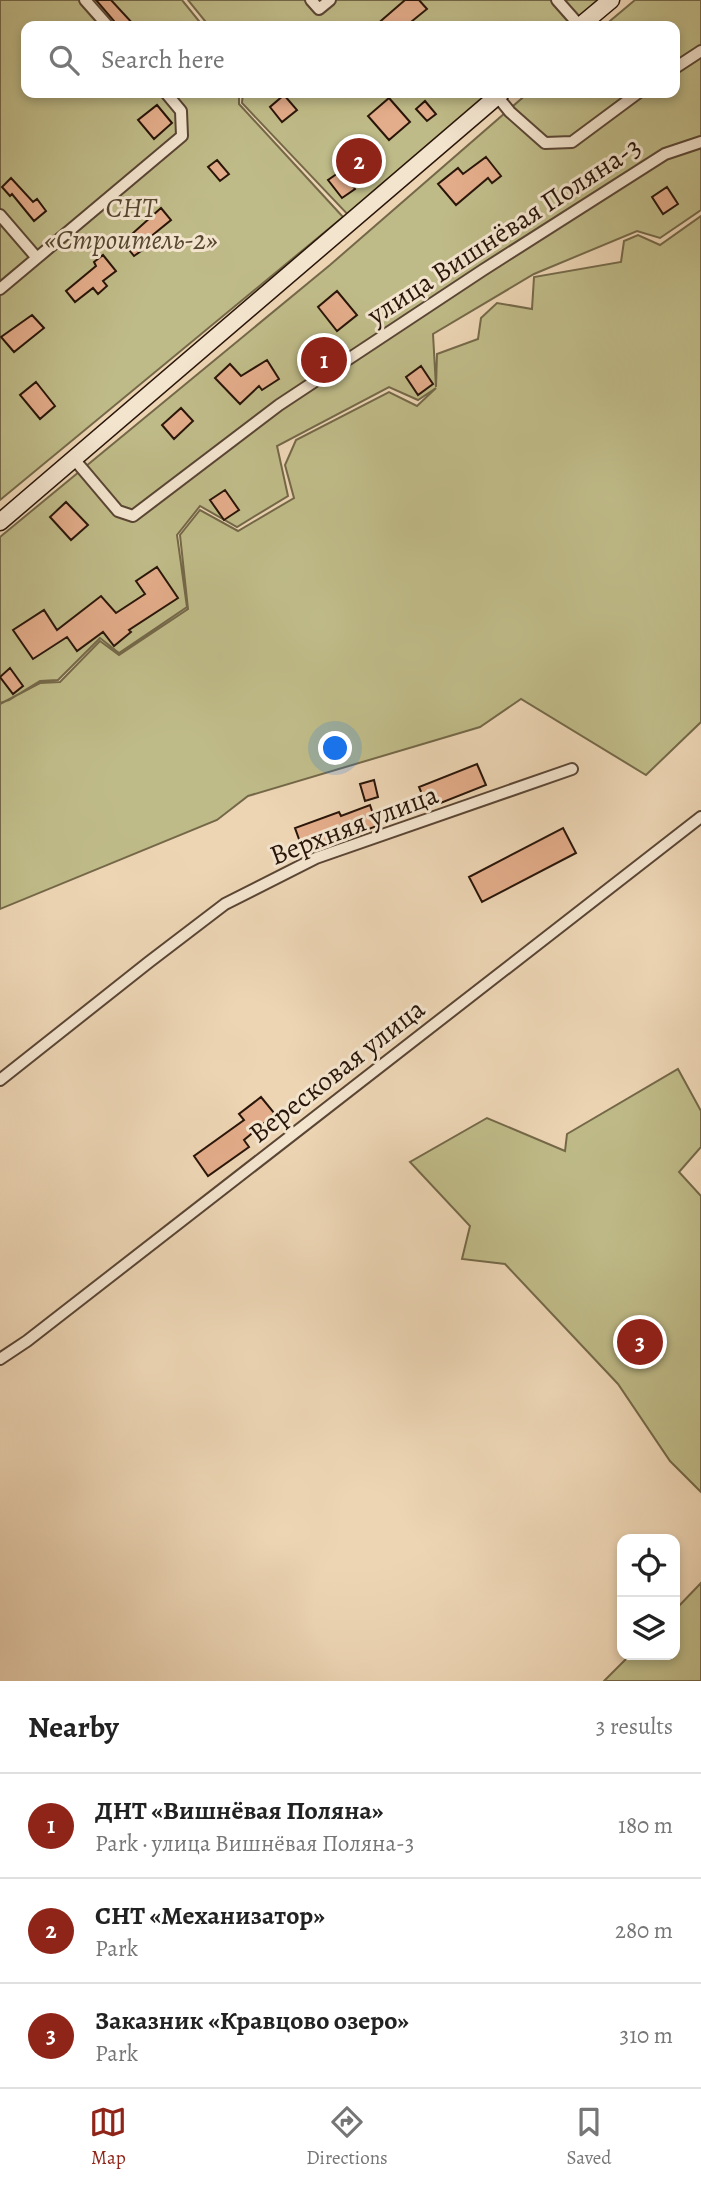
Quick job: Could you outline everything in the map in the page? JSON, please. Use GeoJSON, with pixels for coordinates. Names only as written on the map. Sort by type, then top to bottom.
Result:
{"type":"FeatureCollection","features":[{"type":"Feature","properties":{"kind":"main road"},"geometry":{"type":"LineString","coordinates":[[586,21],[611,0]]}},
{"type":"Feature","properties":{"kind":"main road"},"geometry":{"type":"LineString","coordinates":[[0,522],[494,98]]}},
{"type":"Feature","properties":{"kind":"street"},"geometry":{"type":"LineString","coordinates":[[85,0],[104,21]]}},
{"type":"Feature","properties":{"kind":"street"},"geometry":{"type":"LineString","coordinates":[[311,0],[319,9],[330,0]]}},
{"type":"Feature","properties":{"kind":"street"},"geometry":{"type":"LineString","coordinates":[[557,0],[576,21]]}},
{"type":"Feature","properties":{"kind":"street"},"geometry":{"type":"LineString","coordinates":[[680,65],[701,51]]}},
{"type":"Feature","properties":{"kind":"street"},"geometry":{"type":"LineString","coordinates":[[0,289],[182,136],[181,111],[170,98]]}},
{"type":"Feature","properties":{"kind":"street"},"geometry":{"type":"LineString","coordinates":[[501,98],[510,112],[545,142],[572,142],[631,98]]}},
{"type":"Feature","properties":{"kind":"street","name":"улица Вишнёвая Поляна-3"},"geometry":{"type":"LineString","coordinates":[[74,459],[118,511],[133,516],[279,405],[483,270],[665,154],[701,142]]}},
{"type":"Feature","properties":{"kind":"street"},"geometry":{"type":"LineString","coordinates":[[0,215],[37,258]]}},
{"type":"Feature","properties":{"kind":"street","name":"Верхняя улица"},"geometry":{"type":"LineString","coordinates":[[0,1080],[225,904],[316,858],[572,769]]}},
{"type":"Feature","properties":{"kind":"street","name":"Вересковая улица"},"geometry":{"type":"LineString","coordinates":[[0,1359],[27,1341],[701,817]]}},
{"type":"Feature","properties":{"kind":"green space","name":"СНТ «Строитель-2»"},"geometry":{"type":"Polygon","coordinates":[[[0,0],[182,0],[199,21],[21,21],[21,98],[239,98],[239,104],[343,217],[0,500],[0,0]]]}},
{"type":"Feature","properties":{"kind":"green space"},"geometry":{"type":"Polygon","coordinates":[[[188,0],[613,0],[588,21],[205,21],[188,0]]]}},
{"type":"Feature","properties":{"kind":"green space"},"geometry":{"type":"Polygon","coordinates":[[[635,0],[701,0],[701,210],[660,238],[637,231],[534,274],[433,334],[436,387],[437,354],[478,339],[481,318],[497,303],[532,309],[534,277],[621,262],[624,241],[638,235],[660,245],[701,216],[701,722],[646,775],[521,699],[480,727],[248,796],[217,820],[0,909],[0,704],[5,701],[0,703],[0,537],[330,265],[522,98],[680,98],[680,21],[610,21],[635,0]],[[389,387],[277,446],[288,496],[237,527],[200,506],[177,535],[187,607],[119,653],[100,638],[58,680],[40,681],[17,695],[40,683],[60,682],[100,641],[119,655],[188,609],[180,535],[200,510],[238,531],[294,498],[285,465],[296,440],[389,392],[417,406],[436,388],[418,400],[389,387]]]}},
{"type":"Feature","properties":{"kind":"green space"},"geometry":{"type":"Polygon","coordinates":[[[242,98],[496,98],[351,218],[242,103],[242,98]]]}},
{"type":"Feature","properties":{"kind":"green space"},"geometry":{"type":"Polygon","coordinates":[[[678,1069],[701,1111],[701,1147],[679,1172],[701,1196],[701,1492],[670,1461],[618,1384],[505,1264],[462,1259],[470,1226],[410,1162],[487,1118],[565,1151],[567,1134],[678,1069]]]}},
{"type":"Feature","properties":{"kind":"green space"},"geometry":{"type":"Polygon","coordinates":[[[701,1583],[701,1681],[604,1681],[625,1660],[680,1660],[680,1605],[701,1583]]]}},
{"type":"Feature","properties":{"kind":"building"},"geometry":{"type":"Polygon","coordinates":[[[96,0],[111,0],[130,21],[114,21],[96,0]]]}},
{"type":"Feature","properties":{"kind":"building"},"geometry":{"type":"Polygon","coordinates":[[[405,0],[419,0],[427,9],[412,21],[381,21],[405,0]]]}},
{"type":"Feature","properties":{"kind":"building"},"geometry":{"type":"Polygon","coordinates":[[[280,98],[287,98],[297,110],[282,122],[270,107],[280,98]]]}},
{"type":"Feature","properties":{"kind":"building"},"geometry":{"type":"Polygon","coordinates":[[[389,98],[410,122],[389,140],[368,116],[389,98]]]}},
{"type":"Feature","properties":{"kind":"building"},"geometry":{"type":"Polygon","coordinates":[[[425,101],[436,114],[427,121],[416,109],[425,101]]]}},
{"type":"Feature","properties":{"kind":"building"},"geometry":{"type":"Polygon","coordinates":[[[157,105],[172,123],[154,139],[138,120],[157,105]]]}},
{"type":"Feature","properties":{"kind":"building"},"geometry":{"type":"Polygon","coordinates":[[[486,157],[501,176],[492,183],[488,178],[456,205],[438,184],[458,168],[463,174],[486,157]]]}},
{"type":"Feature","properties":{"kind":"building"},"geometry":{"type":"Polygon","coordinates":[[[217,160],[229,174],[220,181],[208,167],[217,160]]]}},
{"type":"Feature","properties":{"kind":"building"},"geometry":{"type":"Polygon","coordinates":[[[341,171],[355,189],[342,198],[328,180],[341,171]]]}},
{"type":"Feature","properties":{"kind":"building"},"geometry":{"type":"Polygon","coordinates":[[[11,178],[33,202],[37,199],[46,211],[34,221],[12,194],[10,196],[2,187],[11,178]]]}},
{"type":"Feature","properties":{"kind":"building"},"geometry":{"type":"Polygon","coordinates":[[[667,187],[678,204],[663,214],[652,197],[667,187]]]}},
{"type":"Feature","properties":{"kind":"building"},"geometry":{"type":"Polygon","coordinates":[[[161,208],[171,220],[144,242],[148,246],[134,256],[123,242],[161,208]]]}},
{"type":"Feature","properties":{"kind":"building"},"geometry":{"type":"Polygon","coordinates":[[[103,255],[116,271],[103,281],[107,286],[98,294],[93,288],[75,302],[66,291],[96,266],[94,262],[103,255]]]}},
{"type":"Feature","properties":{"kind":"building"},"geometry":{"type":"Polygon","coordinates":[[[337,291],[357,315],[337,331],[318,307],[337,291]]]}},
{"type":"Feature","properties":{"kind":"building"},"geometry":{"type":"Polygon","coordinates":[[[32,315],[44,328],[14,352],[1,337],[32,315]]]}},
{"type":"Feature","properties":{"kind":"building"},"geometry":{"type":"Polygon","coordinates":[[[267,360],[279,379],[262,390],[259,386],[240,404],[215,378],[230,364],[241,376],[267,360]]]}},
{"type":"Feature","properties":{"kind":"building"},"geometry":{"type":"Polygon","coordinates":[[[421,366],[433,384],[418,395],[406,377],[421,366]]]}},
{"type":"Feature","properties":{"kind":"building"},"geometry":{"type":"Polygon","coordinates":[[[36,382],[55,406],[40,419],[20,395],[36,382]]]}},
{"type":"Feature","properties":{"kind":"building"},"geometry":{"type":"Polygon","coordinates":[[[181,408],[193,421],[174,439],[162,425],[181,408]]]}},
{"type":"Feature","properties":{"kind":"building"},"geometry":{"type":"Polygon","coordinates":[[[225,490],[239,510],[224,520],[210,500],[225,490]]]}},
{"type":"Feature","properties":{"kind":"building"},"geometry":{"type":"Polygon","coordinates":[[[66,502],[88,525],[71,540],[50,517],[66,502]]]}},
{"type":"Feature","properties":{"kind":"building"},"geometry":{"type":"Polygon","coordinates":[[[157,567],[178,598],[129,630],[131,632],[114,646],[103,632],[77,651],[67,637],[33,659],[13,630],[44,610],[57,630],[101,596],[116,613],[145,594],[136,581],[157,567]]]}},
{"type":"Feature","properties":{"kind":"building"},"geometry":{"type":"Polygon","coordinates":[[[10,668],[23,686],[13,694],[0,677],[10,668]]]}},
{"type":"Feature","properties":{"kind":"building"},"geometry":{"type":"Polygon","coordinates":[[[477,764],[486,785],[428,808],[419,787],[477,764]]]}},
{"type":"Feature","properties":{"kind":"building"},"geometry":{"type":"Polygon","coordinates":[[[374,780],[378,797],[365,801],[360,784],[374,780]]]}},
{"type":"Feature","properties":{"kind":"building"},"geometry":{"type":"Polygon","coordinates":[[[370,805],[377,826],[304,853],[295,828],[339,812],[341,816],[370,805]]]}},
{"type":"Feature","properties":{"kind":"building"},"geometry":{"type":"Polygon","coordinates":[[[563,828],[576,853],[482,902],[469,877],[563,828]]]}},
{"type":"Feature","properties":{"kind":"building"},"geometry":{"type":"Polygon","coordinates":[[[261,1097],[275,1114],[244,1140],[249,1147],[208,1176],[194,1156],[244,1120],[239,1114],[261,1097]]]}},
{"type":"Feature","properties":{"kind":"place","name":"СНТ «Механизатор»"},"geometry":{"type":"Point","coordinates":[359,161]}},
{"type":"Feature","properties":{"kind":"place","name":"ДНТ «Вишнёвая Поляна»"},"geometry":{"type":"Point","coordinates":[324,360]}},
{"type":"Feature","properties":{"kind":"place","name":"Заказник «Кравцово озеро»"},"geometry":{"type":"Point","coordinates":[640,1342]}}]}
